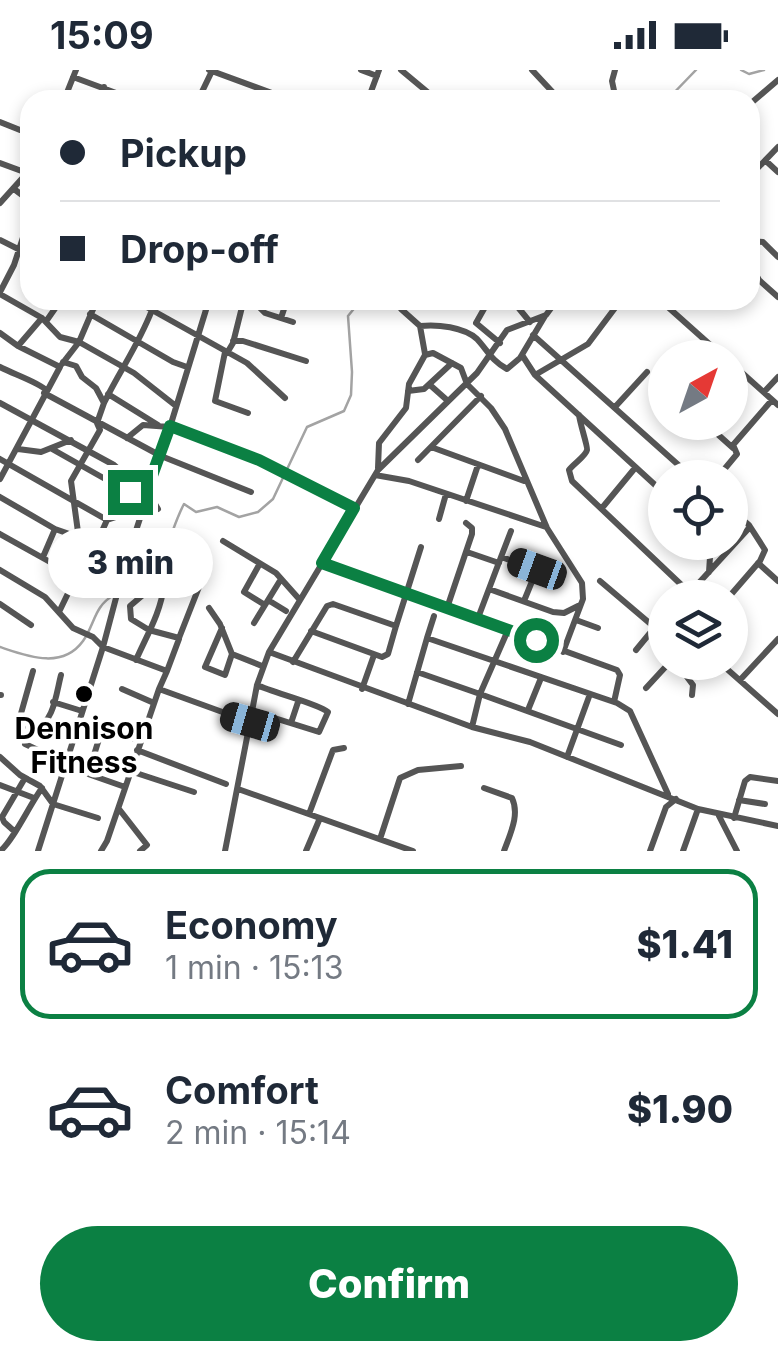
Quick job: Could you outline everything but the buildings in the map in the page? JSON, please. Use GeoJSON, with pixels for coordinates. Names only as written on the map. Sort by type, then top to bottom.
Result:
{"type":"FeatureCollection","features":[{"type":"Feature","properties":{"kind":"street"},"geometry":{"type":"LineString","coordinates":[[210,70],[264,90]]}},
{"type":"Feature","properties":{"kind":"street"},"geometry":{"type":"LineString","coordinates":[[361,70],[378,73]]}},
{"type":"Feature","properties":{"kind":"street"},"geometry":{"type":"LineString","coordinates":[[401,70],[424,90]]}},
{"type":"Feature","properties":{"kind":"street"},"geometry":{"type":"LineString","coordinates":[[532,70],[554,90]]}},
{"type":"Feature","properties":{"kind":"street"},"geometry":{"type":"LineString","coordinates":[[75,73],[109,90]]}},
{"type":"Feature","properties":{"kind":"street"},"geometry":{"type":"LineString","coordinates":[[760,167],[778,147]]}},
{"type":"Feature","properties":{"kind":"street"},"geometry":{"type":"LineString","coordinates":[[766,161],[778,172]]}},
{"type":"Feature","properties":{"kind":"street"},"geometry":{"type":"LineString","coordinates":[[0,203],[20,182]]}},
{"type":"Feature","properties":{"kind":"street"},"geometry":{"type":"LineString","coordinates":[[14,188],[20,192]]}},
{"type":"Feature","properties":{"kind":"street"},"geometry":{"type":"LineString","coordinates":[[0,240],[20,250]]}},
{"type":"Feature","properties":{"kind":"street"},"geometry":{"type":"LineString","coordinates":[[0,293],[14,265],[20,241]]}},
{"type":"Feature","properties":{"kind":"street"},"geometry":{"type":"LineString","coordinates":[[29,310],[44,319],[60,337],[79,342],[122,367],[176,406]]}},
{"type":"Feature","properties":{"kind":"street"},"geometry":{"type":"LineString","coordinates":[[18,346],[52,310]]}},
{"type":"Feature","properties":{"kind":"street"},"geometry":{"type":"LineString","coordinates":[[0,479],[34,420],[45,392],[79,342],[92,310]]}},
{"type":"Feature","properties":{"kind":"street"},"geometry":{"type":"LineString","coordinates":[[96,423],[152,310],[247,363],[286,398]]}},
{"type":"Feature","properties":{"kind":"street"},"geometry":{"type":"LineString","coordinates":[[38,851],[103,647],[146,487],[160,456],[166,427],[206,310]]}},
{"type":"Feature","properties":{"kind":"street"},"geometry":{"type":"LineString","coordinates":[[242,310],[226,352],[215,401],[248,413]]}},
{"type":"Feature","properties":{"kind":"street"},"geometry":{"type":"LineString","coordinates":[[263,310],[293,322]]}},
{"type":"Feature","properties":{"kind":"street"},"geometry":{"type":"LineString","coordinates":[[282,318],[285,310]]}},
{"type":"Feature","properties":{"kind":"street"},"geometry":{"type":"LineString","coordinates":[[376,473],[378,443],[404,412],[408,392],[425,355],[420,326],[403,310]]}},
{"type":"Feature","properties":{"kind":"street"},"geometry":{"type":"LineString","coordinates":[[483,310],[476,323],[500,343]]}},
{"type":"Feature","properties":{"kind":"street"},"geometry":{"type":"LineString","coordinates":[[520,310],[530,323]]}},
{"type":"Feature","properties":{"kind":"street"},"geometry":{"type":"LineString","coordinates":[[420,326],[438,325],[470,334],[489,357],[507,368],[522,355],[550,310]]}},
{"type":"Feature","properties":{"kind":"street"},"geometry":{"type":"LineString","coordinates":[[535,375],[594,337],[614,310]]}},
{"type":"Feature","properties":{"kind":"street"},"geometry":{"type":"LineString","coordinates":[[671,310],[705,340]]}},
{"type":"Feature","properties":{"kind":"street"},"geometry":{"type":"LineString","coordinates":[[90,314],[186,366]]}},
{"type":"Feature","properties":{"kind":"street"},"geometry":{"type":"LineString","coordinates":[[226,851],[257,685],[268,652],[376,473],[467,384],[507,330],[546,315]]}},
{"type":"Feature","properties":{"kind":"street"},"geometry":{"type":"LineString","coordinates":[[1,335],[61,365],[76,366],[96,388],[104,404]]}},
{"type":"Feature","properties":{"kind":"street"},"geometry":{"type":"LineString","coordinates":[[533,336],[673,460]]}},
{"type":"Feature","properties":{"kind":"street"},"geometry":{"type":"LineString","coordinates":[[233,342],[306,361]]}},
{"type":"Feature","properties":{"kind":"street"},"geometry":{"type":"LineString","coordinates":[[425,355],[433,353],[461,368],[467,384],[504,429],[548,528],[582,584],[585,592],[563,652]]}},
{"type":"Feature","properties":{"kind":"street"},"geometry":{"type":"LineString","coordinates":[[522,355],[535,375],[648,480]]}},
{"type":"Feature","properties":{"kind":"street"},"geometry":{"type":"LineString","coordinates":[[408,392],[418,392],[430,385],[452,363]]}},
{"type":"Feature","properties":{"kind":"street"},"geometry":{"type":"LineString","coordinates":[[0,367],[20,379],[41,384],[45,392],[96,423],[160,456],[251,492]]}},
{"type":"Feature","properties":{"kind":"street"},"geometry":{"type":"LineString","coordinates":[[615,407],[648,372]]}},
{"type":"Feature","properties":{"kind":"street"},"geometry":{"type":"LineString","coordinates":[[764,392],[778,377]]}},
{"type":"Feature","properties":{"kind":"street"},"geometry":{"type":"LineString","coordinates":[[733,448],[775,403],[748,378]]}},
{"type":"Feature","properties":{"kind":"street"},"geometry":{"type":"LineString","coordinates":[[430,385],[448,401]]}},
{"type":"Feature","properties":{"kind":"street"},"geometry":{"type":"LineString","coordinates":[[108,394],[144,421],[246,454],[354,508]]}},
{"type":"Feature","properties":{"kind":"street"},"geometry":{"type":"LineString","coordinates":[[418,460],[480,396]]}},
{"type":"Feature","properties":{"kind":"street"},"geometry":{"type":"LineString","coordinates":[[0,404],[129,475],[146,487],[158,509]]}},
{"type":"Feature","properties":{"kind":"street"},"geometry":{"type":"LineString","coordinates":[[580,416],[580,431],[588,447],[569,470],[572,481],[672,580]]}},
{"type":"Feature","properties":{"kind":"street"},"geometry":{"type":"LineString","coordinates":[[127,438],[144,421]]}},
{"type":"Feature","properties":{"kind":"street"},"geometry":{"type":"LineString","coordinates":[[59,612],[76,574],[81,538],[73,476],[100,430],[96,423]]}},
{"type":"Feature","properties":{"kind":"street"},"geometry":{"type":"LineString","coordinates":[[18,449],[36,453],[71,440]]}},
{"type":"Feature","properties":{"kind":"street"},"geometry":{"type":"LineString","coordinates":[[724,440],[737,454],[732,460]]}},
{"type":"Feature","properties":{"kind":"street"},"geometry":{"type":"LineString","coordinates":[[431,446],[525,481]]}},
{"type":"Feature","properties":{"kind":"street"},"geometry":{"type":"LineString","coordinates":[[52,449],[130,492],[146,487]]}},
{"type":"Feature","properties":{"kind":"street"},"geometry":{"type":"LineString","coordinates":[[0,460],[107,520]]}},
{"type":"Feature","properties":{"kind":"street"},"geometry":{"type":"LineString","coordinates":[[466,500],[478,464]]}},
{"type":"Feature","properties":{"kind":"street"},"geometry":{"type":"LineString","coordinates":[[602,508],[634,468]]}},
{"type":"Feature","properties":{"kind":"street"},"geometry":{"type":"LineString","coordinates":[[376,473],[548,528]]}},
{"type":"Feature","properties":{"kind":"street"},"geometry":{"type":"LineString","coordinates":[[95,547],[107,520],[119,516],[130,492]]}},
{"type":"Feature","properties":{"kind":"street"},"geometry":{"type":"LineString","coordinates":[[439,519],[446,494]]}},
{"type":"Feature","properties":{"kind":"street"},"geometry":{"type":"LineString","coordinates":[[0,497],[125,564]]}},
{"type":"Feature","properties":{"kind":"street"},"geometry":{"type":"LineString","coordinates":[[447,608],[467,553],[472,528],[466,523]]}},
{"type":"Feature","properties":{"kind":"street"},"geometry":{"type":"LineString","coordinates":[[702,580],[750,527],[765,550],[743,580]]}},
{"type":"Feature","properties":{"kind":"street"},"geometry":{"type":"LineString","coordinates":[[43,557],[54,529]]}},
{"type":"Feature","properties":{"kind":"street"},"geometry":{"type":"LineString","coordinates":[[478,618],[511,531]]}},
{"type":"Feature","properties":{"kind":"street"},"geometry":{"type":"LineString","coordinates":[[0,534],[56,568],[76,574]]}},
{"type":"Feature","properties":{"kind":"street"},"geometry":{"type":"LineString","coordinates":[[223,541],[281,579],[300,600]]}},
{"type":"Feature","properties":{"kind":"street"},"geometry":{"type":"LineString","coordinates":[[311,632],[386,656],[422,547]]}},
{"type":"Feature","properties":{"kind":"street"},"geometry":{"type":"LineString","coordinates":[[467,553],[537,569],[524,601]]}},
{"type":"Feature","properties":{"kind":"street"},"geometry":{"type":"LineString","coordinates":[[76,574],[95,555],[106,554]]}},
{"type":"Feature","properties":{"kind":"street"},"geometry":{"type":"LineString","coordinates":[[709,573],[710,560]]}},
{"type":"Feature","properties":{"kind":"street"},"geometry":{"type":"LineString","coordinates":[[322,563],[619,672],[614,702]]}},
{"type":"Feature","properties":{"kind":"street"},"geometry":{"type":"LineString","coordinates":[[758,563],[778,581]]}},
{"type":"Feature","properties":{"kind":"street"},"geometry":{"type":"LineString","coordinates":[[259,565],[244,592],[246,596],[286,612]]}},
{"type":"Feature","properties":{"kind":"street"},"geometry":{"type":"LineString","coordinates":[[0,570],[45,597],[73,628],[93,637],[103,647],[168,670]]}},
{"type":"Feature","properties":{"kind":"street"},"geometry":{"type":"LineString","coordinates":[[101,851],[199,587],[191,573]]}},
{"type":"Feature","properties":{"kind":"street"},"geometry":{"type":"LineString","coordinates":[[254,623],[281,579]]}},
{"type":"Feature","properties":{"kind":"street"},"geometry":{"type":"LineString","coordinates":[[600,581],[648,621]]}},
{"type":"Feature","properties":{"kind":"street"},"geometry":{"type":"LineString","coordinates":[[136,660],[149,630],[158,614],[164,590],[160,582],[130,606],[131,619],[149,630],[179,638]]}},
{"type":"Feature","properties":{"kind":"street"},"geometry":{"type":"LineString","coordinates":[[489,588],[552,612],[564,613],[580,606]]}},
{"type":"Feature","properties":{"kind":"street"},"geometry":{"type":"LineString","coordinates":[[0,604],[31,625]]}},
{"type":"Feature","properties":{"kind":"street"},"geometry":{"type":"LineString","coordinates":[[294,662],[324,608],[333,604],[396,626]]}},
{"type":"Feature","properties":{"kind":"street"},"geometry":{"type":"LineString","coordinates":[[209,608],[222,628],[232,654],[225,675],[205,667],[222,628]]}},
{"type":"Feature","properties":{"kind":"street"},"geometry":{"type":"LineString","coordinates":[[408,704],[434,616]]}},
{"type":"Feature","properties":{"kind":"street"},"geometry":{"type":"LineString","coordinates":[[576,620],[598,628]]}},
{"type":"Feature","properties":{"kind":"street"},"geometry":{"type":"LineString","coordinates":[[472,728],[480,694],[508,630]]}},
{"type":"Feature","properties":{"kind":"street"},"geometry":{"type":"LineString","coordinates":[[636,650],[648,635]]}},
{"type":"Feature","properties":{"kind":"street"},"geometry":{"type":"LineString","coordinates":[[428,638],[614,702],[633,716],[673,796]]}},
{"type":"Feature","properties":{"kind":"street"},"geometry":{"type":"LineString","coordinates":[[748,671],[778,639]]}},
{"type":"Feature","properties":{"kind":"street"},"geometry":{"type":"LineString","coordinates":[[268,652],[472,728],[517,738],[698,809],[778,826]]}},
{"type":"Feature","properties":{"kind":"street"},"geometry":{"type":"LineString","coordinates":[[232,654],[262,666]]}},
{"type":"Feature","properties":{"kind":"street"},"geometry":{"type":"LineString","coordinates":[[362,688],[374,655]]}},
{"type":"Feature","properties":{"kind":"street"},"geometry":{"type":"LineString","coordinates":[[33,671],[21,722],[34,730],[48,720],[61,674]]}},
{"type":"Feature","properties":{"kind":"street"},"geometry":{"type":"LineString","coordinates":[[417,672],[621,745]]}},
{"type":"Feature","properties":{"kind":"street"},"geometry":{"type":"LineString","coordinates":[[528,710],[541,678]]}},
{"type":"Feature","properties":{"kind":"street"},"geometry":{"type":"LineString","coordinates":[[646,688],[653,680]]}},
{"type":"Feature","properties":{"kind":"street"},"geometry":{"type":"LineString","coordinates":[[688,680],[692,695]]}},
{"type":"Feature","properties":{"kind":"street"},"geometry":{"type":"LineString","coordinates":[[740,680],[777,710]]}},
{"type":"Feature","properties":{"kind":"street"},"geometry":{"type":"LineString","coordinates":[[252,711],[319,732],[324,727],[327,710],[257,685]]}},
{"type":"Feature","properties":{"kind":"street"},"geometry":{"type":"LineString","coordinates":[[122,689],[154,703]]}},
{"type":"Feature","properties":{"kind":"street"},"geometry":{"type":"LineString","coordinates":[[159,689],[250,722]]}},
{"type":"Feature","properties":{"kind":"street"},"geometry":{"type":"LineString","coordinates":[[567,757],[590,694]]}},
{"type":"Feature","properties":{"kind":"street"},"geometry":{"type":"LineString","coordinates":[[53,702],[82,711]]}},
{"type":"Feature","properties":{"kind":"street"},"geometry":{"type":"LineString","coordinates":[[291,723],[298,702]]}},
{"type":"Feature","properties":{"kind":"street"},"geometry":{"type":"LineString","coordinates":[[108,730],[140,741]]}},
{"type":"Feature","properties":{"kind":"street"},"geometry":{"type":"LineString","coordinates":[[99,740],[88,774],[125,787]]}},
{"type":"Feature","properties":{"kind":"street"},"geometry":{"type":"LineString","coordinates":[[24,744],[66,763]]}},
{"type":"Feature","properties":{"kind":"street"},"geometry":{"type":"LineString","coordinates":[[310,814],[334,750],[344,748]]}},
{"type":"Feature","properties":{"kind":"street"},"geometry":{"type":"LineString","coordinates":[[137,750],[226,784]]}},
{"type":"Feature","properties":{"kind":"street"},"geometry":{"type":"LineString","coordinates":[[1,758],[42,788],[53,804],[98,818]]}},
{"type":"Feature","properties":{"kind":"street"},"geometry":{"type":"LineString","coordinates":[[380,839],[400,778],[418,770],[461,766]]}},
{"type":"Feature","properties":{"kind":"street"},"geometry":{"type":"LineString","coordinates":[[130,771],[194,792]]}},
{"type":"Feature","properties":{"kind":"street"},"geometry":{"type":"LineString","coordinates":[[734,818],[743,784],[750,777],[778,781]]}},
{"type":"Feature","properties":{"kind":"street"},"geometry":{"type":"LineString","coordinates":[[14,831],[2,816],[25,778]]}},
{"type":"Feature","properties":{"kind":"street"},"geometry":{"type":"LineString","coordinates":[[0,785],[34,798]]}},
{"type":"Feature","properties":{"kind":"street"},"geometry":{"type":"LineString","coordinates":[[0,851],[9,845],[42,788]]}},
{"type":"Feature","properties":{"kind":"street"},"geometry":{"type":"LineString","coordinates":[[484,788],[512,798],[515,804],[514,822],[504,851]]}},
{"type":"Feature","properties":{"kind":"street"},"geometry":{"type":"LineString","coordinates":[[238,789],[414,851]]}},
{"type":"Feature","properties":{"kind":"street"},"geometry":{"type":"LineString","coordinates":[[650,851],[673,796]]}},
{"type":"Feature","properties":{"kind":"street"},"geometry":{"type":"LineString","coordinates":[[738,800],[765,804]]}},
{"type":"Feature","properties":{"kind":"street"},"geometry":{"type":"LineString","coordinates":[[118,808],[148,844],[140,851]]}},
{"type":"Feature","properties":{"kind":"street"},"geometry":{"type":"LineString","coordinates":[[683,851],[698,809]]}},
{"type":"Feature","properties":{"kind":"street"},"geometry":{"type":"LineString","coordinates":[[718,815],[736,851]]}},
{"type":"Feature","properties":{"kind":"street"},"geometry":{"type":"LineString","coordinates":[[306,851],[320,818]]}},
{"type":"Feature","properties":{"kind":"street"},"geometry":{"type":"LineString","coordinates":[[0,840],[9,845]]}},
{"type":"Feature","properties":{"kind":"waterway"},"geometry":{"type":"LineString","coordinates":[[677,90],[696,70]]}},
{"type":"Feature","properties":{"kind":"waterway"},"geometry":{"type":"LineString","coordinates":[[741,70],[749,74],[764,70]]}},
{"type":"Feature","properties":{"kind":"waterway"},"geometry":{"type":"LineString","coordinates":[[121,591],[156,566],[184,504],[196,512],[217,507],[239,517],[258,512],[273,499],[307,427],[344,411],[351,395],[348,316],[353,310]]}},
{"type":"Feature","properties":{"kind":"waterway"},"geometry":{"type":"LineString","coordinates":[[0,647],[44,658],[65,655],[83,641],[99,610],[114,595]]}},
{"type":"Feature","properties":{"kind":"place","name":"Dennison Fitness"},"geometry":{"type":"Point","coordinates":[84,694]}},
{"type":"Feature","properties":{"kind":"route"},"geometry":{"type":"LineString","coordinates":[[130,492],[149,484],[170,426],[259,460],[354,508],[322,563],[536,640]]}}]}
